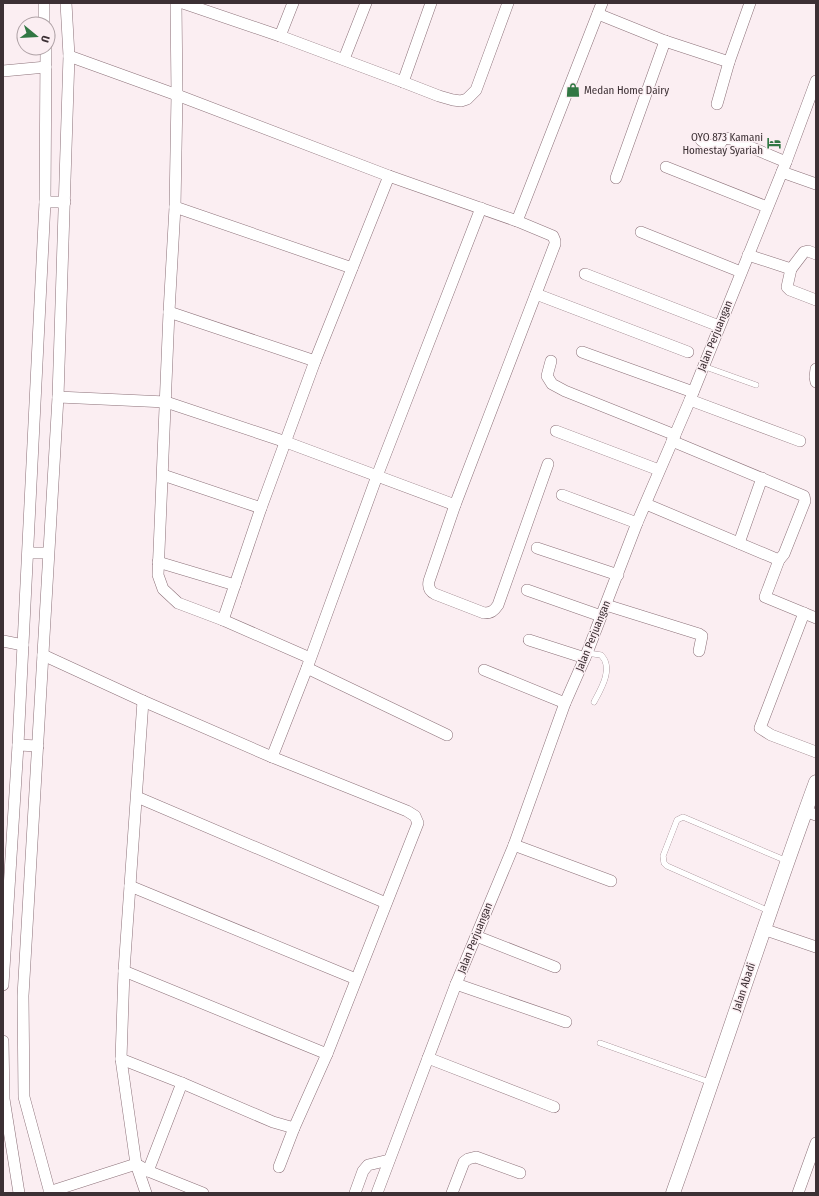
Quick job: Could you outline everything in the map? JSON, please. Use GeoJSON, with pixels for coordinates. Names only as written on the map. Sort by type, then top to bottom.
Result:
{"type":"FeatureCollection","features":[{"type":"Feature","properties":{"kind":"street"},"geometry":{"type":"LineString","coordinates":[[44,3],[44,16]]}},
{"type":"Feature","properties":{"kind":"street"},"geometry":{"type":"LineString","coordinates":[[66,3],[70,56],[58,397],[23,996],[24,1097],[50,1193],[136,1164],[148,1171],[203,1193]]}},
{"type":"Feature","properties":{"kind":"street"},"geometry":{"type":"LineString","coordinates":[[176,3],[177,95],[175,207],[158,562],[158,575],[163,589],[178,603],[223,620],[447,735]]}},
{"type":"Feature","properties":{"kind":"street"},"geometry":{"type":"LineString","coordinates":[[183,3],[200,6],[439,96],[461,101],[467,99],[476,90],[508,3]]}},
{"type":"Feature","properties":{"kind":"street"},"geometry":{"type":"LineString","coordinates":[[280,36],[293,3]]}},
{"type":"Feature","properties":{"kind":"street"},"geometry":{"type":"LineString","coordinates":[[344,59],[366,3]]}},
{"type":"Feature","properties":{"kind":"street"},"geometry":{"type":"LineString","coordinates":[[403,82],[431,3]]}},
{"type":"Feature","properties":{"kind":"street"},"geometry":{"type":"LineString","coordinates":[[517,221],[602,3]]}},
{"type":"Feature","properties":{"kind":"street"},"geometry":{"type":"LineString","coordinates":[[717,104],[729,62],[750,3]]}},
{"type":"Feature","properties":{"kind":"street"},"geometry":{"type":"LineString","coordinates":[[598,14],[665,40],[729,62]]}},
{"type":"Feature","properties":{"kind":"street"},"geometry":{"type":"LineString","coordinates":[[616,178],[665,40]]}},
{"type":"Feature","properties":{"kind":"street"},"geometry":{"type":"LineString","coordinates":[[3,985],[29,553],[45,202],[46,56]]}},
{"type":"Feature","properties":{"kind":"street"},"geometry":{"type":"LineString","coordinates":[[70,56],[389,176],[517,221],[550,234],[555,238],[555,244],[455,505],[429,580],[430,589],[434,594],[484,613],[489,613],[495,609],[498,605],[548,464]]}},
{"type":"Feature","properties":{"kind":"street"},"geometry":{"type":"LineString","coordinates":[[3,71],[46,67]]}},
{"type":"Feature","properties":{"kind":"street","name":"Jalan Perjuangan"},"geometry":{"type":"LineString","coordinates":[[380,1192],[389,1160],[456,984],[514,845],[565,703],[586,655],[638,522],[692,396],[767,207],[812,102],[816,81]]}},
{"type":"Feature","properties":{"kind":"street"},"geometry":{"type":"LineString","coordinates":[[701,140],[708,145],[718,147],[724,138],[731,139],[816,184]]}},
{"type":"Feature","properties":{"kind":"street"},"geometry":{"type":"LineString","coordinates":[[666,167],[767,207]]}},
{"type":"Feature","properties":{"kind":"street"},"geometry":{"type":"LineString","coordinates":[[223,620],[261,508],[315,361],[389,176]]}},
{"type":"Feature","properties":{"kind":"street"},"geometry":{"type":"LineString","coordinates":[[45,202],[65,202]]}},
{"type":"Feature","properties":{"kind":"street"},"geometry":{"type":"LineString","coordinates":[[175,207],[352,268]]}},
{"type":"Feature","properties":{"kind":"street"},"geometry":{"type":"LineString","coordinates":[[272,757],[377,476],[481,208]]}},
{"type":"Feature","properties":{"kind":"street"},"geometry":{"type":"LineString","coordinates":[[640,232],[741,272]]}},
{"type":"Feature","properties":{"kind":"street"},"geometry":{"type":"LineString","coordinates":[[816,254],[806,251],[804,252],[791,269],[787,288],[816,300]]}},
{"type":"Feature","properties":{"kind":"street"},"geometry":{"type":"LineString","coordinates":[[748,255],[791,269]]}},
{"type":"Feature","properties":{"kind":"street"},"geometry":{"type":"LineString","coordinates":[[585,274],[719,326]]}},
{"type":"Feature","properties":{"kind":"street"},"geometry":{"type":"LineString","coordinates":[[536,294],[688,352]]}},
{"type":"Feature","properties":{"kind":"street"},"geometry":{"type":"LineString","coordinates":[[169,312],[315,361]]}},
{"type":"Feature","properties":{"kind":"street"},"geometry":{"type":"LineString","coordinates":[[582,352],[800,441]]}},
{"type":"Feature","properties":{"kind":"street"},"geometry":{"type":"LineString","coordinates":[[551,361],[547,376],[552,384],[565,391],[801,494],[806,498],[784,554],[779,560],[765,597],[816,618]]}},
{"type":"Feature","properties":{"kind":"street"},"geometry":{"type":"LineString","coordinates":[[816,369],[814,377],[816,382]]}},
{"type":"Feature","properties":{"kind":"street"},"geometry":{"type":"LineString","coordinates":[[58,397],[166,402],[286,442],[455,505]]}},
{"type":"Feature","properties":{"kind":"street"},"geometry":{"type":"LineString","coordinates":[[556,431],[660,470]]}},
{"type":"Feature","properties":{"kind":"street"},"geometry":{"type":"LineString","coordinates":[[163,475],[261,508]]}},
{"type":"Feature","properties":{"kind":"street"},"geometry":{"type":"LineString","coordinates":[[739,543],[762,478]]}},
{"type":"Feature","properties":{"kind":"street"},"geometry":{"type":"LineString","coordinates":[[562,495],[638,522]]}},
{"type":"Feature","properties":{"kind":"street"},"geometry":{"type":"LineString","coordinates":[[646,504],[779,560]]}},
{"type":"Feature","properties":{"kind":"street"},"geometry":{"type":"LineString","coordinates":[[537,548],[618,575]]}},
{"type":"Feature","properties":{"kind":"street"},"geometry":{"type":"LineString","coordinates":[[29,553],[48,553]]}},
{"type":"Feature","properties":{"kind":"street"},"geometry":{"type":"LineString","coordinates":[[158,562],[235,585]]}},
{"type":"Feature","properties":{"kind":"street"},"geometry":{"type":"LineString","coordinates":[[527,590],[601,616]]}},
{"type":"Feature","properties":{"kind":"street"},"geometry":{"type":"LineString","coordinates":[[606,605],[699,634],[702,636],[699,651]]}},
{"type":"Feature","properties":{"kind":"street"},"geometry":{"type":"LineString","coordinates":[[804,613],[760,728],[771,735],[816,752]]}},
{"type":"Feature","properties":{"kind":"street"},"geometry":{"type":"LineString","coordinates":[[529,640],[586,655]]}},
{"type":"Feature","properties":{"kind":"street"},"geometry":{"type":"LineString","coordinates":[[3,641],[23,645]]}},
{"type":"Feature","properties":{"kind":"street"},"geometry":{"type":"LineString","coordinates":[[43,655],[143,701],[272,757],[407,811],[415,816],[418,825],[327,1054],[294,1128],[279,1167]]}},
{"type":"Feature","properties":{"kind":"street"},"geometry":{"type":"LineString","coordinates":[[484,670],[565,703]]}},
{"type":"Feature","properties":{"kind":"street"},"geometry":{"type":"LineString","coordinates":[[143,701],[124,971],[121,1059],[136,1164],[146,1193]]}},
{"type":"Feature","properties":{"kind":"street"},"geometry":{"type":"LineString","coordinates":[[18,745],[38,746]]}},
{"type":"Feature","properties":{"kind":"street","name":"Jalan Abadi"},"geometry":{"type":"LineString","coordinates":[[673,1193],[787,861],[811,813],[816,782]]}},
{"type":"Feature","properties":{"kind":"street"},"geometry":{"type":"LineString","coordinates":[[136,797],[386,904]]}},
{"type":"Feature","properties":{"kind":"street"},"geometry":{"type":"LineString","coordinates":[[514,845],[611,881]]}},
{"type":"Feature","properties":{"kind":"street"},"geometry":{"type":"LineString","coordinates":[[130,886],[356,978]]}},
{"type":"Feature","properties":{"kind":"street"},"geometry":{"type":"LineString","coordinates":[[763,929],[816,948]]}},
{"type":"Feature","properties":{"kind":"street"},"geometry":{"type":"LineString","coordinates":[[476,936],[555,967]]}},
{"type":"Feature","properties":{"kind":"street"},"geometry":{"type":"LineString","coordinates":[[124,971],[327,1054]]}},
{"type":"Feature","properties":{"kind":"street"},"geometry":{"type":"LineString","coordinates":[[456,984],[566,1022]]}},
{"type":"Feature","properties":{"kind":"street"},"geometry":{"type":"LineString","coordinates":[[3,1042],[4,1099],[19,1193]]}},
{"type":"Feature","properties":{"kind":"street"},"geometry":{"type":"LineString","coordinates":[[428,1058],[554,1107]]}},
{"type":"Feature","properties":{"kind":"street"},"geometry":{"type":"LineString","coordinates":[[121,1059],[273,1122],[294,1128]]}},
{"type":"Feature","properties":{"kind":"street"},"geometry":{"type":"LineString","coordinates":[[148,1171],[182,1083]]}},
{"type":"Feature","properties":{"kind":"street"},"geometry":{"type":"LineString","coordinates":[[4,1099],[24,1097]]}},
{"type":"Feature","properties":{"kind":"street"},"geometry":{"type":"LineString","coordinates":[[798,1193],[816,1143]]}},
{"type":"Feature","properties":{"kind":"street"},"geometry":{"type":"LineString","coordinates":[[452,1193],[464,1162],[472,1158],[476,1157],[520,1173]]}},
{"type":"Feature","properties":{"kind":"street"},"geometry":{"type":"LineString","coordinates":[[355,1193],[363,1171],[368,1165],[389,1160]]}},
{"type":"Feature","properties":{"kind":"lane"},"geometry":{"type":"LineString","coordinates":[[703,366],[756,385]]}},
{"type":"Feature","properties":{"kind":"lane"},"geometry":{"type":"LineString","coordinates":[[586,655],[601,655],[606,662],[607,672],[594,702]]}},
{"type":"Feature","properties":{"kind":"lane"},"geometry":{"type":"LineString","coordinates":[[769,911],[667,866],[664,863],[663,856],[677,820],[683,817],[787,861]]}},
{"type":"Feature","properties":{"kind":"lane"},"geometry":{"type":"LineString","coordinates":[[600,1043],[712,1083]]}},
{"type":"Feature","properties":{"kind":"place","name":"Medan Home Dairy"},"geometry":{"type":"Point","coordinates":[573,90]}},
{"type":"Feature","properties":{"kind":"place","name":"OYO 873 Kamani Homestay Syariah"},"geometry":{"type":"Point","coordinates":[774,143]}}]}
